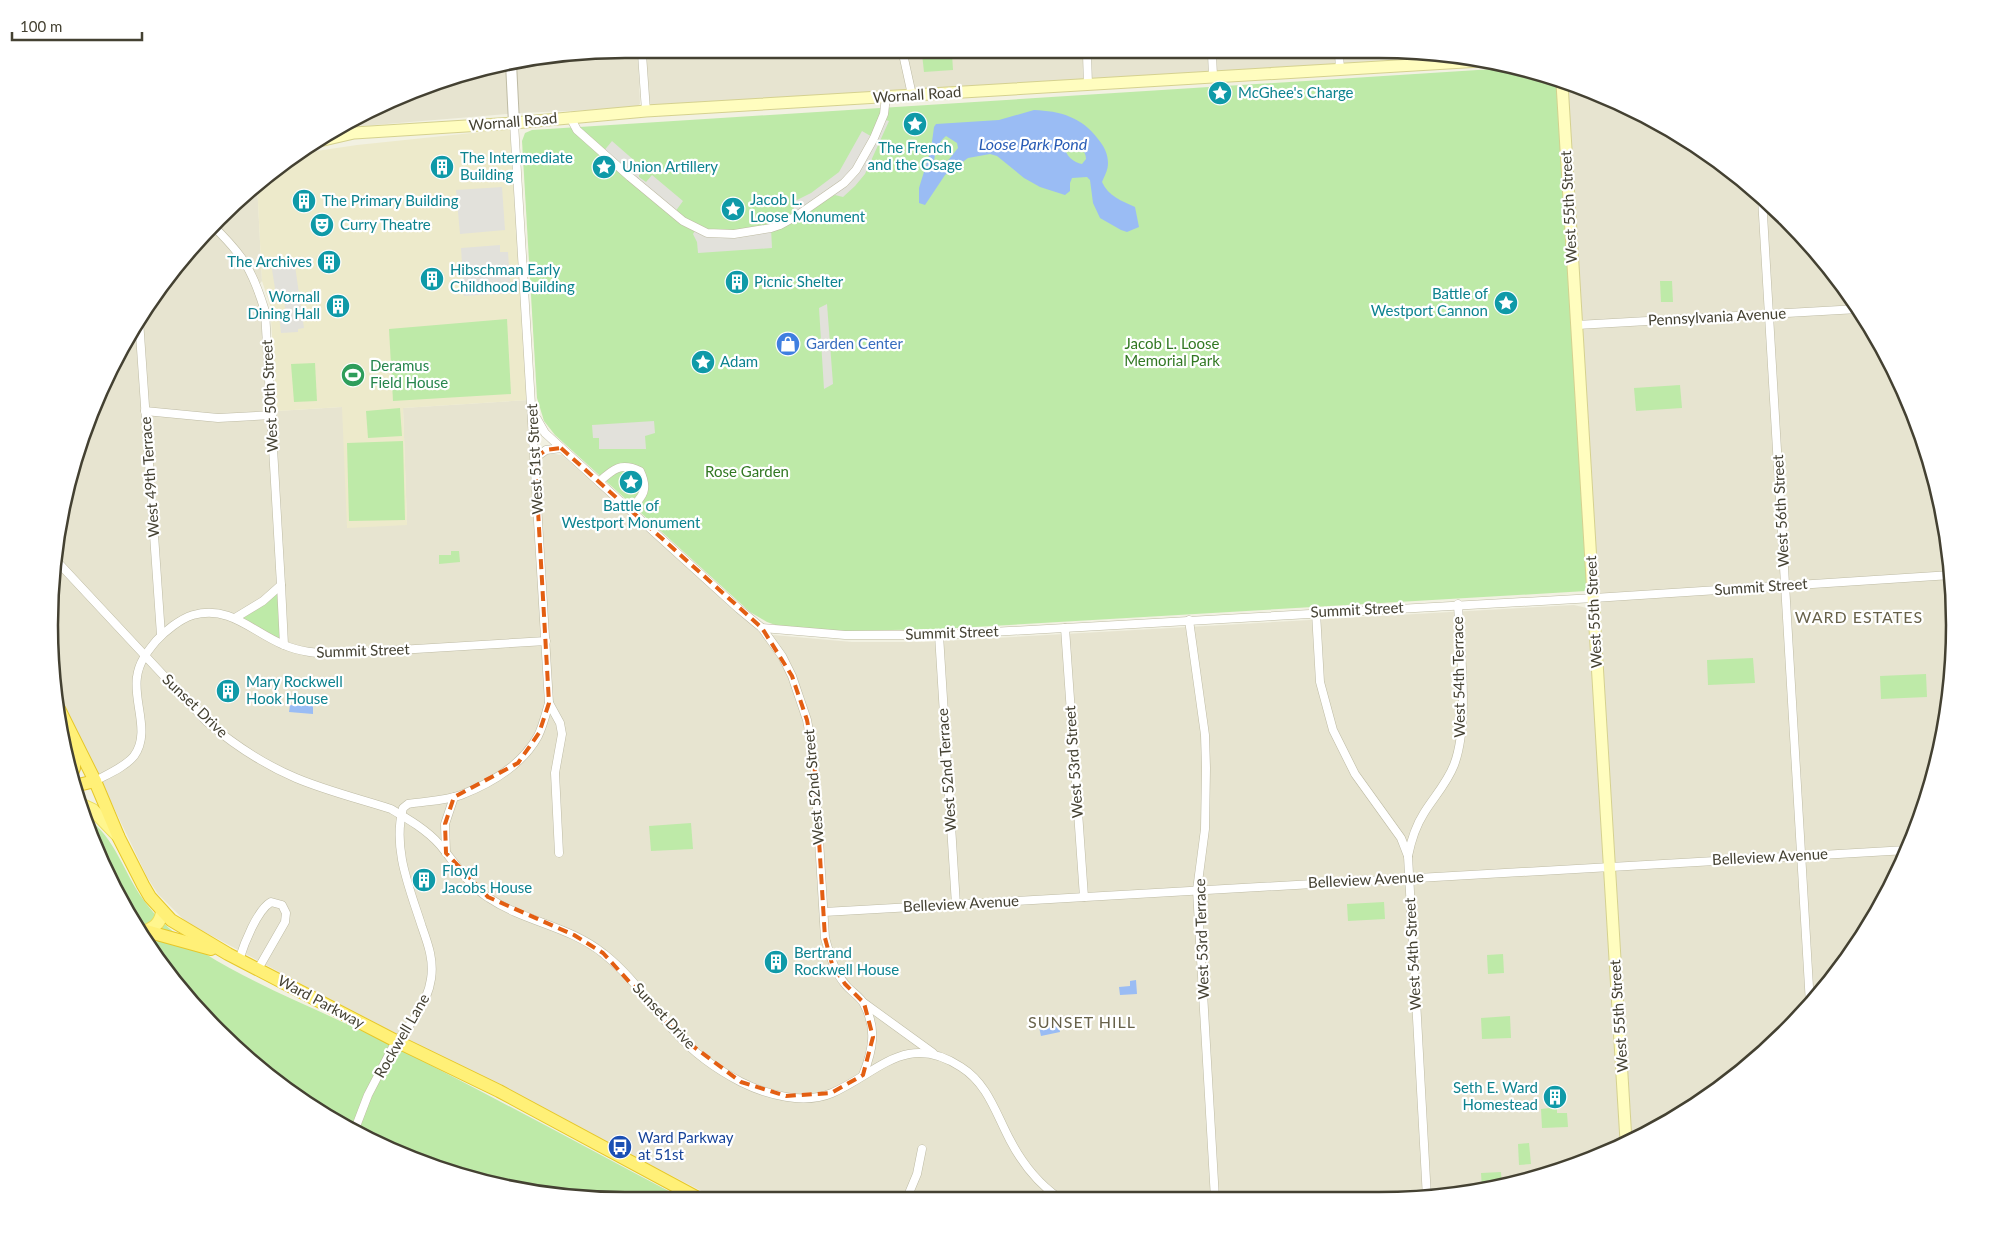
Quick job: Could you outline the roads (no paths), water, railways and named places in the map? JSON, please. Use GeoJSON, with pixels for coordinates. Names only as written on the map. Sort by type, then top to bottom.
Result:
{"type":"FeatureCollection","features":[{"type":"Feature","properties":{"kind":"highway","name":"Ward Parkway"},"geometry":{"type":"LineString","coordinates":[[66,722],[95,780],[119,838],[146,891],[171,920],[233,957],[396,1041],[499,1091],[687,1192]]}},
{"type":"Feature","properties":{"kind":"highway"},"geometry":{"type":"LineString","coordinates":[[74,738],[74,760]]}},
{"type":"Feature","properties":{"kind":"highway"},"geometry":{"type":"LineString","coordinates":[[81,784],[95,780]]}},
{"type":"Feature","properties":{"kind":"highway"},"geometry":{"type":"LineString","coordinates":[[149,934],[233,957]]}},
{"type":"Feature","properties":{"kind":"main road","name":"Wornall Road"},"geometry":{"type":"LineString","coordinates":[[336,137],[354,133],[514,123],[646,111],[1456,62]]}},
{"type":"Feature","properties":{"kind":"main road","name":"West 55th Street"},"geometry":{"type":"LineString","coordinates":[[1562,89],[1626,1136]]}},
{"type":"Feature","properties":{"kind":"main road"},"geometry":{"type":"LineString","coordinates":[[88,808],[93,810],[119,838]]}},
{"type":"Feature","properties":{"kind":"main road"},"geometry":{"type":"LineString","coordinates":[[146,929],[161,921],[162,911]]}},
{"type":"Feature","properties":{"kind":"street"},"geometry":{"type":"LineString","coordinates":[[642,57],[646,111]]}},
{"type":"Feature","properties":{"kind":"street"},"geometry":{"type":"LineString","coordinates":[[904,57],[912,95]]}},
{"type":"Feature","properties":{"kind":"street"},"geometry":{"type":"LineString","coordinates":[[1087,57],[1088,84]]}},
{"type":"Feature","properties":{"kind":"street"},"geometry":{"type":"LineString","coordinates":[[1212,57],[1214,76]]}},
{"type":"Feature","properties":{"kind":"street"},"geometry":{"type":"LineString","coordinates":[[1340,57],[1340,69]]}},
{"type":"Feature","properties":{"kind":"street","name":"West 51st Street"},"geometry":{"type":"LineString","coordinates":[[510,69],[536,458],[549,703],[560,723],[562,734],[555,773],[558,853]]}},
{"type":"Feature","properties":{"kind":"street"},"geometry":{"type":"LineString","coordinates":[[570,117],[577,130],[590,142],[683,221],[707,233],[734,234],[780,225],[821,200],[844,183],[856,170],[874,138],[884,114],[886,97]]}},
{"type":"Feature","properties":{"kind":"street","name":"Wornall Road"},"geometry":{"type":"LineString","coordinates":[[344,132],[354,133]]}},
{"type":"Feature","properties":{"kind":"street","name":"West 56th Street"},"geometry":{"type":"LineString","coordinates":[[1763,207],[1809,995]]}},
{"type":"Feature","properties":{"kind":"street","name":"West 50th Street"},"geometry":{"type":"LineString","coordinates":[[217,231],[241,256],[256,282],[266,311],[284,645]]}},
{"type":"Feature","properties":{"kind":"street","name":"Pennsylvania Avenue"},"geometry":{"type":"LineString","coordinates":[[1577,325],[1851,309]]}},
{"type":"Feature","properties":{"kind":"street","name":"West 49th Terrace"},"geometry":{"type":"LineString","coordinates":[[140,332],[162,635]]}},
{"type":"Feature","properties":{"kind":"street"},"geometry":{"type":"LineString","coordinates":[[145,411],[218,418],[272,415]]}},
{"type":"Feature","properties":{"kind":"street","name":"West 52nd Street"},"geometry":{"type":"LineString","coordinates":[[533,416],[537,419],[545,433],[561,448],[762,628],[792,676],[809,727],[814,758],[825,938],[832,964],[845,984],[864,1002],[872,1025],[872,1053],[863,1075]]}},
{"type":"Feature","properties":{"kind":"street"},"geometry":{"type":"LineString","coordinates":[[536,458],[546,450],[561,448]]}},
{"type":"Feature","properties":{"kind":"street"},"geometry":{"type":"LineString","coordinates":[[599,482],[611,470],[621,467],[631,467],[640,471],[645,480],[644,490],[641,497],[630,510]]}},
{"type":"Feature","properties":{"kind":"street","name":"Sunset Drive"},"geometry":{"type":"LineString","coordinates":[[61,566],[206,720],[244,750],[298,779],[391,809],[421,828],[438,843],[469,881],[488,897],[503,906],[574,934],[603,952],[620,968],[678,1035],[704,1058],[741,1082],[786,1096],[816,1097],[831,1093],[894,1058],[909,1054],[933,1053]]}},
{"type":"Feature","properties":{"kind":"street","name":"Summit Street"},"geometry":{"type":"LineString","coordinates":[[762,628],[845,635],[939,634],[1594,598],[1944,575]]}},
{"type":"Feature","properties":{"kind":"street"},"geometry":{"type":"LineString","coordinates":[[235,618],[264,601],[281,585]]}},
{"type":"Feature","properties":{"kind":"street","name":"West 54th Terrace"},"geometry":{"type":"LineString","coordinates":[[1408,856],[1413,834],[1423,814],[1447,781],[1460,748],[1463,718],[1458,604]]}},
{"type":"Feature","properties":{"kind":"street","name":"Summit Street"},"geometry":{"type":"LineString","coordinates":[[95,780],[127,762],[139,746],[141,730],[136,679],[144,656],[162,635],[187,617],[215,612],[235,618],[284,645],[308,652],[333,654],[546,641]]}},
{"type":"Feature","properties":{"kind":"street","name":"West 54th Street"},"geometry":{"type":"LineString","coordinates":[[1316,613],[1320,682],[1332,730],[1342,753],[1401,838],[1408,856],[1427,1190]]}},
{"type":"Feature","properties":{"kind":"street","name":"West 53rd Terrace"},"geometry":{"type":"LineString","coordinates":[[1189,620],[1205,736],[1205,829],[1197,890],[1215,1192]]}},
{"type":"Feature","properties":{"kind":"street","name":"West 53rd Street"},"geometry":{"type":"LineString","coordinates":[[1065,628],[1084,897]]}},
{"type":"Feature","properties":{"kind":"street","name":"West 52nd Terrace"},"geometry":{"type":"LineString","coordinates":[[939,634],[956,905]]}},
{"type":"Feature","properties":{"kind":"street"},"geometry":{"type":"LineString","coordinates":[[401,815],[403,808],[408,804],[460,796],[504,773],[518,763],[531,748],[540,733],[549,703]]}},
{"type":"Feature","properties":{"kind":"street"},"geometry":{"type":"LineString","coordinates":[[446,853],[445,824],[454,797]]}},
{"type":"Feature","properties":{"kind":"street","name":"Rockwell Lane"},"geometry":{"type":"LineString","coordinates":[[356,1124],[368,1095],[396,1041],[403,1035],[428,993],[432,966],[431,953],[402,864],[400,840],[401,815]]}},
{"type":"Feature","properties":{"kind":"street","name":"Belleview Avenue"},"geometry":{"type":"LineString","coordinates":[[824,912],[1408,877],[1609,868],[1899,850]]}},
{"type":"Feature","properties":{"kind":"street"},"geometry":{"type":"LineString","coordinates":[[233,957],[265,905],[271,902],[282,905],[286,914],[285,922],[258,969]]}},
{"type":"Feature","properties":{"kind":"street","name":"Sunset Drive"},"geometry":{"type":"LineString","coordinates":[[864,1002],[933,1053],[961,1067],[980,1083],[992,1101],[1010,1140],[1022,1160],[1040,1182],[1052,1192]]}},
{"type":"Feature","properties":{"kind":"street"},"geometry":{"type":"LineString","coordinates":[[910,1192],[917,1174],[922,1149]]}},
{"type":"Feature","properties":{"kind":"water","name":"Loose Park Pond"},"geometry":{"type":"Polygon","coordinates":[[[1034,110],[1061,114],[1078,120],[1085,125],[1104,147],[1106,153],[1108,166],[1102,182],[1108,191],[1120,200],[1135,207],[1139,227],[1127,232],[1100,218],[1093,203],[1090,180],[1087,177],[1072,178],[1070,191],[1065,195],[1040,187],[1024,178],[997,156],[990,154],[968,158],[945,175],[925,205],[919,203],[919,188],[931,149],[936,124],[999,120],[1034,110]],[[946,136],[938,146],[935,154],[934,167],[938,170],[942,168],[958,148],[957,143],[946,136]],[[1070,143],[1065,147],[1068,156],[1082,164],[1086,159],[1085,153],[1079,147],[1070,143]]]}},
{"type":"Feature","properties":{"kind":"water"},"geometry":{"type":"Polygon","coordinates":[[[290,705],[313,706],[313,714],[289,712],[290,705]]]}},
{"type":"Feature","properties":{"kind":"water"},"geometry":{"type":"Polygon","coordinates":[[[1136,980],[1137,994],[1120,995],[1119,987],[1130,986],[1130,981],[1136,980]]]}},
{"type":"Feature","properties":{"kind":"water"},"geometry":{"type":"Polygon","coordinates":[[[1059,1023],[1060,1032],[1041,1036],[1039,1027],[1059,1023]]]}},
{"type":"Feature","properties":{"kind":"place","name":"McGhee's Charge"},"geometry":{"type":"Point","coordinates":[1220,93]}},
{"type":"Feature","properties":{"kind":"place","name":"The French and the Osage"},"geometry":{"type":"Point","coordinates":[915,124]}},
{"type":"Feature","properties":{"kind":"place","name":"The Intermediate Building"},"geometry":{"type":"Point","coordinates":[442,167]}},
{"type":"Feature","properties":{"kind":"place","name":"Union Artillery"},"geometry":{"type":"Point","coordinates":[604,167]}},
{"type":"Feature","properties":{"kind":"place","name":"The Primary Building"},"geometry":{"type":"Point","coordinates":[304,201]}},
{"type":"Feature","properties":{"kind":"place","name":"Jacob L. Loose Monument"},"geometry":{"type":"Point","coordinates":[733,209]}},
{"type":"Feature","properties":{"kind":"place","name":"Curry Theatre"},"geometry":{"type":"Point","coordinates":[322,225]}},
{"type":"Feature","properties":{"kind":"place","name":"The Archives"},"geometry":{"type":"Point","coordinates":[329,262]}},
{"type":"Feature","properties":{"kind":"place","name":"Hibschman Early Childhood Building"},"geometry":{"type":"Point","coordinates":[432,279]}},
{"type":"Feature","properties":{"kind":"place","name":"Picnic Shelter"},"geometry":{"type":"Point","coordinates":[737,282]}},
{"type":"Feature","properties":{"kind":"place","name":"Battle of Westport Cannon"},"geometry":{"type":"Point","coordinates":[1506,303]}},
{"type":"Feature","properties":{"kind":"place","name":"Wornall Dining Hall"},"geometry":{"type":"Point","coordinates":[338,306]}},
{"type":"Feature","properties":{"kind":"place","name":"Garden Center"},"geometry":{"type":"Point","coordinates":[788,344]}},
{"type":"Feature","properties":{"kind":"place","name":"Adam"},"geometry":{"type":"Point","coordinates":[703,362]}},
{"type":"Feature","properties":{"kind":"place","name":"Deramus Field House"},"geometry":{"type":"Point","coordinates":[353,375]}},
{"type":"Feature","properties":{"kind":"place","name":"Battle of Westport Monument"},"geometry":{"type":"Point","coordinates":[631,482]}},
{"type":"Feature","properties":{"kind":"place","name":"Mary Rockwell Hook House"},"geometry":{"type":"Point","coordinates":[228,691]}},
{"type":"Feature","properties":{"kind":"place","name":"Floyd Jacobs House"},"geometry":{"type":"Point","coordinates":[424,880]}},
{"type":"Feature","properties":{"kind":"place","name":"Bertrand Rockwell House"},"geometry":{"type":"Point","coordinates":[776,962]}},
{"type":"Feature","properties":{"kind":"place","name":"Seth E. Ward Homestead"},"geometry":{"type":"Point","coordinates":[1555,1097]}},
{"type":"Feature","properties":{"kind":"place","name":"Ward Parkway at 51st"},"geometry":{"type":"Point","coordinates":[620,1147]}},
{"type":"Feature","properties":{"kind":"district","name":"WARD ESTATES"},"geometry":{"type":"Point","coordinates":[1859,617]}},
{"type":"Feature","properties":{"kind":"district","name":"SUNSET HILL"},"geometry":{"type":"Point","coordinates":[1082,1022]}},
{"type":"Feature","properties":{"kind":"park label","name":"Jacob L. Loose Memorial Park"},"geometry":{"type":"Point","coordinates":[1172,352]}},
{"type":"Feature","properties":{"kind":"park label","name":"Rose Garden"},"geometry":{"type":"Point","coordinates":[747,472]}}]}
